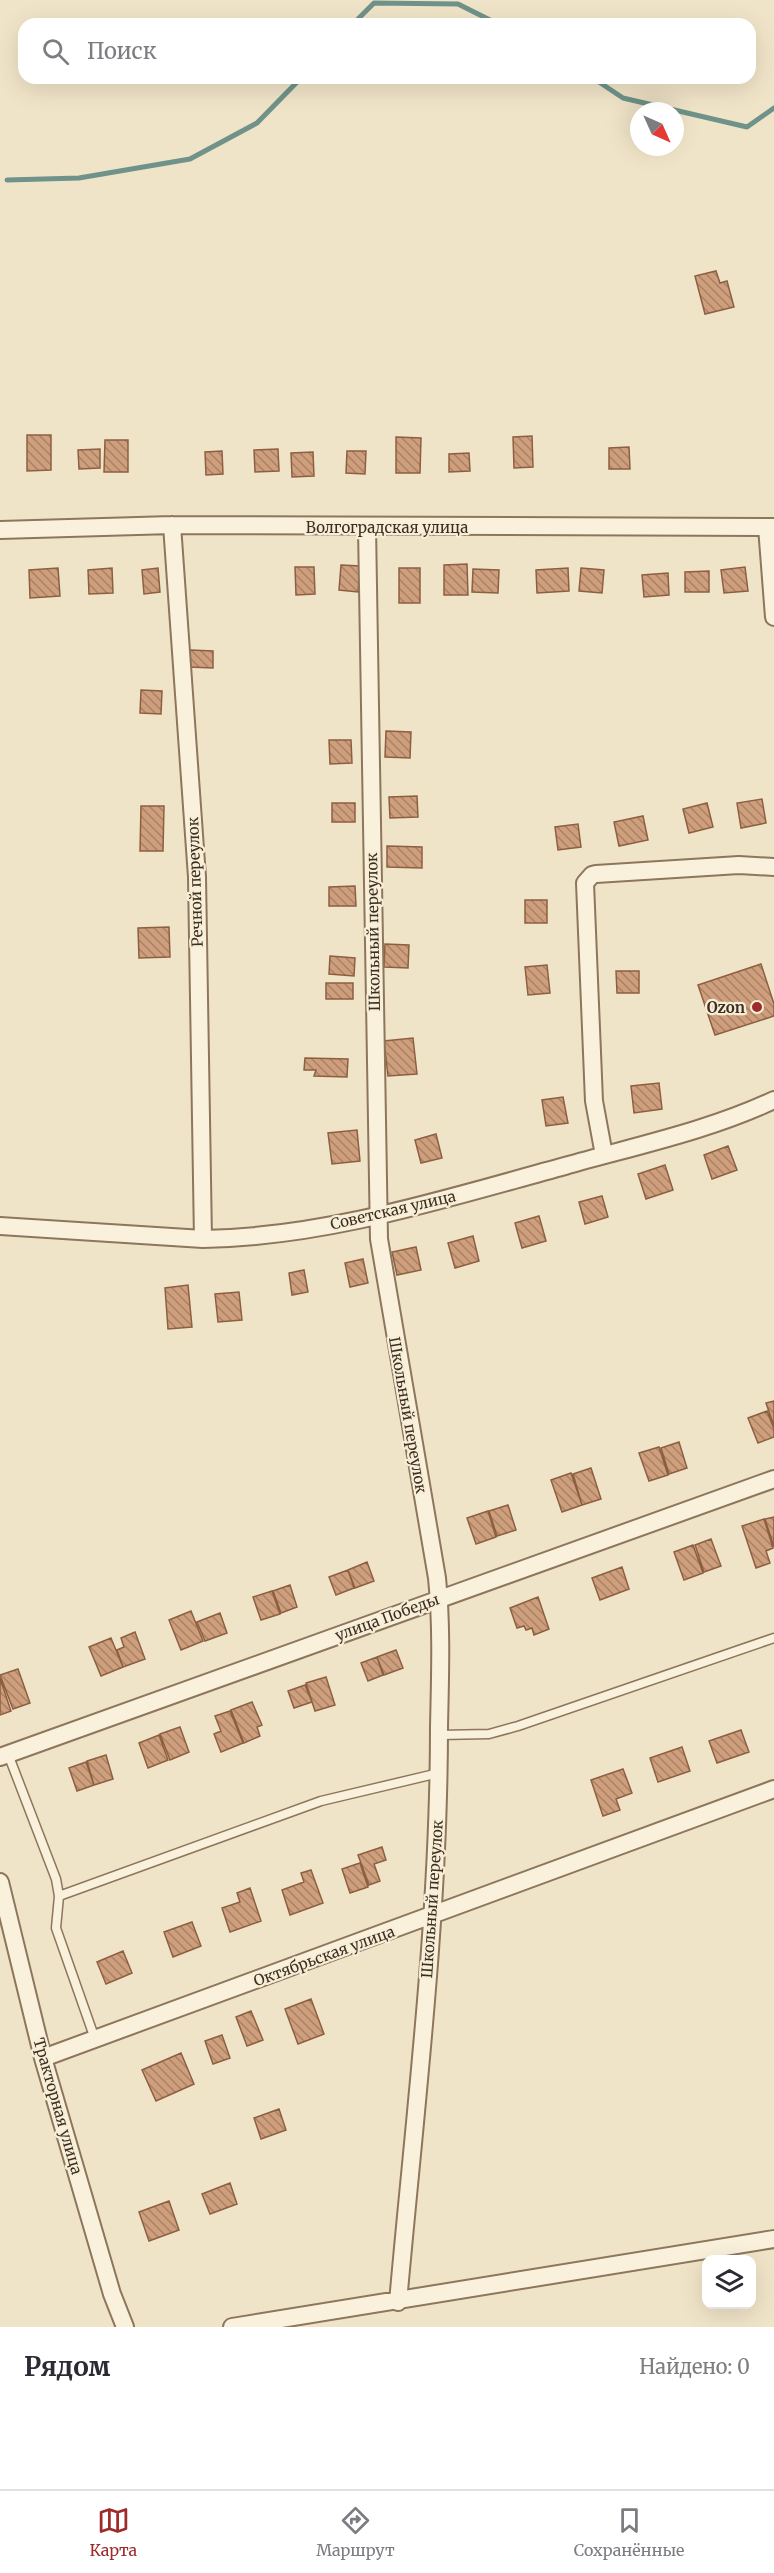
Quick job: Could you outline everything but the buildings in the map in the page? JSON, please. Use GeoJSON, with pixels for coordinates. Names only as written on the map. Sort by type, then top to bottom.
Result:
{"type":"FeatureCollection","features":[{"type":"Feature","properties":{"kind":"street","name":"Волгоградская улица"},"geometry":{"type":"LineString","coordinates":[[0,530],[172,525],[771,527]]}},
{"type":"Feature","properties":{"kind":"street","name":"Речной переулок"},"geometry":{"type":"LineString","coordinates":[[172,525],[197,877],[203,1239]]}},
{"type":"Feature","properties":{"kind":"street","name":"Школьный переулок"},"geometry":{"type":"LineString","coordinates":[[367,527],[381,1259],[439,1598],[440,1773],[432,1916],[398,2302]]}},
{"type":"Feature","properties":{"kind":"street"},"geometry":{"type":"LineString","coordinates":[[771,527],[774,617]]}},
{"type":"Feature","properties":{"kind":"street"},"geometry":{"type":"LineString","coordinates":[[604,1155],[594,1101],[585,883],[596,874],[739,865],[774,867]]}},
{"type":"Feature","properties":{"kind":"street","name":"Советская улица"},"geometry":{"type":"LineString","coordinates":[[0,1226],[203,1239],[240,1237],[343,1223],[604,1155],[716,1123],[774,1100]]}},
{"type":"Feature","properties":{"kind":"street","name":"улица Победы"},"geometry":{"type":"LineString","coordinates":[[4,1755],[774,1479]]}},
{"type":"Feature","properties":{"kind":"street","name":"Октябрьская улица"},"geometry":{"type":"LineString","coordinates":[[43,2058],[773,1794]]}},
{"type":"Feature","properties":{"kind":"street","name":"Тракторная улица"},"geometry":{"type":"LineString","coordinates":[[0,1882],[43,2058],[112,2294],[125,2327]]}},
{"type":"Feature","properties":{"kind":"street"},"geometry":{"type":"LineString","coordinates":[[232,2327],[398,2302],[774,2239]]}},
{"type":"Feature","properties":{"kind":"lane"},"geometry":{"type":"LineString","coordinates":[[439,1735],[489,1734],[518,1726],[774,1638]]}},
{"type":"Feature","properties":{"kind":"lane"},"geometry":{"type":"LineString","coordinates":[[4,1755],[56,1879],[59,1896],[56,1928],[95,2039]]}},
{"type":"Feature","properties":{"kind":"lane"},"geometry":{"type":"LineString","coordinates":[[59,1896],[321,1802],[440,1773]]}},
{"type":"Feature","properties":{"kind":"waterway"},"geometry":{"type":"LineString","coordinates":[[359,18],[374,3],[458,4],[486,18]]}},
{"type":"Feature","properties":{"kind":"waterway"},"geometry":{"type":"LineString","coordinates":[[7,180],[79,178],[190,159],[257,123],[295,84]]}},
{"type":"Feature","properties":{"kind":"waterway"},"geometry":{"type":"LineString","coordinates":[[602,84],[623,98],[747,127],[774,108]]}},
{"type":"Feature","properties":{"kind":"place","name":"Ozon"},"geometry":{"type":"Point","coordinates":[757,1007]}}]}
